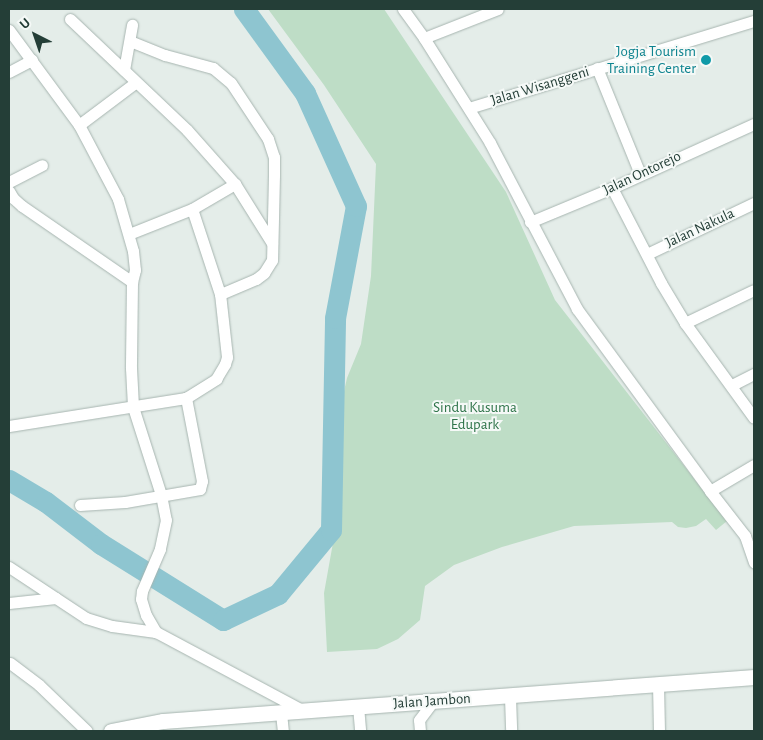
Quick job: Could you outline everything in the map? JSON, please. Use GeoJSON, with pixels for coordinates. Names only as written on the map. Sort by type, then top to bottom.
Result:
{"type":"FeatureCollection","features":[{"type":"Feature","properties":{"kind":"main road","name":"Jalan Jambon"},"geometry":{"type":"LineString","coordinates":[[112,731],[162,721],[434,700],[510,697],[530,693],[754,677]]}},
{"type":"Feature","properties":{"kind":"street"},"geometry":{"type":"LineString","coordinates":[[403,9],[424,38],[490,143],[530,222],[578,309],[710,491],[750,534],[754,562]]}},
{"type":"Feature","properties":{"kind":"street"},"geometry":{"type":"LineString","coordinates":[[424,38],[498,9]]}},
{"type":"Feature","properties":{"kind":"street"},"geometry":{"type":"LineString","coordinates":[[70,19],[188,130],[235,184],[272,243]]}},
{"type":"Feature","properties":{"kind":"street","name":"Jalan Wisanggeni"},"geometry":{"type":"LineString","coordinates":[[469,108],[754,20]]}},
{"type":"Feature","properties":{"kind":"street"},"geometry":{"type":"LineString","coordinates":[[124,70],[132,25]]}},
{"type":"Feature","properties":{"kind":"street"},"geometry":{"type":"LineString","coordinates":[[9,30],[79,125],[118,199],[129,234],[134,263],[132,282],[133,407],[161,495],[166,520],[165,530],[156,559],[142,591],[146,615],[156,632]]}},
{"type":"Feature","properties":{"kind":"street"},"geometry":{"type":"LineString","coordinates":[[130,41],[166,55],[213,68],[231,83],[268,140],[274,157],[272,260],[264,273],[251,282],[220,294]]}},
{"type":"Feature","properties":{"kind":"street"},"geometry":{"type":"LineString","coordinates":[[9,72],[32,60]]}},
{"type":"Feature","properties":{"kind":"street"},"geometry":{"type":"LineString","coordinates":[[596,68],[640,174]]}},
{"type":"Feature","properties":{"kind":"street"},"geometry":{"type":"LineString","coordinates":[[79,125],[136,82]]}},
{"type":"Feature","properties":{"kind":"street","name":"Jalan Ontorejo"},"geometry":{"type":"LineString","coordinates":[[530,222],[612,188],[754,124]]}},
{"type":"Feature","properties":{"kind":"street"},"geometry":{"type":"LineString","coordinates":[[9,182],[42,165]]}},
{"type":"Feature","properties":{"kind":"street"},"geometry":{"type":"LineString","coordinates":[[129,234],[192,209],[235,184]]}},
{"type":"Feature","properties":{"kind":"street"},"geometry":{"type":"LineString","coordinates":[[612,188],[660,283],[685,323],[732,385],[754,418]]}},
{"type":"Feature","properties":{"kind":"street"},"geometry":{"type":"LineString","coordinates":[[9,191],[13,198],[22,206],[132,282]]}},
{"type":"Feature","properties":{"kind":"street","name":"Jalan Nakula"},"geometry":{"type":"LineString","coordinates":[[647,254],[754,203]]}},
{"type":"Feature","properties":{"kind":"street"},"geometry":{"type":"LineString","coordinates":[[9,426],[186,398],[216,379],[227,357],[220,294],[192,209]]}},
{"type":"Feature","properties":{"kind":"street"},"geometry":{"type":"LineString","coordinates":[[685,323],[754,290]]}},
{"type":"Feature","properties":{"kind":"street"},"geometry":{"type":"LineString","coordinates":[[732,385],[754,374]]}},
{"type":"Feature","properties":{"kind":"street"},"geometry":{"type":"LineString","coordinates":[[80,505],[125,502],[196,490],[202,486],[186,398]]}},
{"type":"Feature","properties":{"kind":"street"},"geometry":{"type":"LineString","coordinates":[[710,491],[754,465]]}},
{"type":"Feature","properties":{"kind":"street"},"geometry":{"type":"LineString","coordinates":[[9,567],[86,618],[99,623],[156,632],[302,710]]}},
{"type":"Feature","properties":{"kind":"street"},"geometry":{"type":"LineString","coordinates":[[9,603],[56,598]]}},
{"type":"Feature","properties":{"kind":"street"},"geometry":{"type":"LineString","coordinates":[[10,663],[39,686],[87,731]]}},
{"type":"Feature","properties":{"kind":"street"},"geometry":{"type":"LineString","coordinates":[[658,684],[659,731]]}},
{"type":"Feature","properties":{"kind":"street"},"geometry":{"type":"LineString","coordinates":[[510,697],[511,731]]}},
{"type":"Feature","properties":{"kind":"street"},"geometry":{"type":"LineString","coordinates":[[420,731],[419,720],[434,700]]}},
{"type":"Feature","properties":{"kind":"street"},"geometry":{"type":"LineString","coordinates":[[358,706],[360,731]]}},
{"type":"Feature","properties":{"kind":"street"},"geometry":{"type":"LineString","coordinates":[[281,713],[283,731]]}},
{"type":"Feature","properties":{"kind":"green space","name":"Sindu Kusuma Edupark"},"geometry":{"type":"Polygon","coordinates":[[[268,9],[384,9],[506,192],[555,300],[727,521],[716,530],[706,519],[696,526],[686,528],[678,527],[672,522],[574,526],[502,547],[454,565],[425,586],[420,620],[398,639],[377,649],[327,652],[324,593],[336,526],[342,400],[347,378],[361,344],[371,276],[376,164],[324,85],[268,9]]]}},
{"type":"Feature","properties":{"kind":"waterway"},"geometry":{"type":"LineString","coordinates":[[9,480],[46,502],[101,544],[223,620],[278,594],[331,530],[335,318],[356,206],[305,93],[244,9]]}},
{"type":"Feature","properties":{"kind":"place","name":"Jogja Tourism Training Center"},"geometry":{"type":"Point","coordinates":[706,60]}}]}
